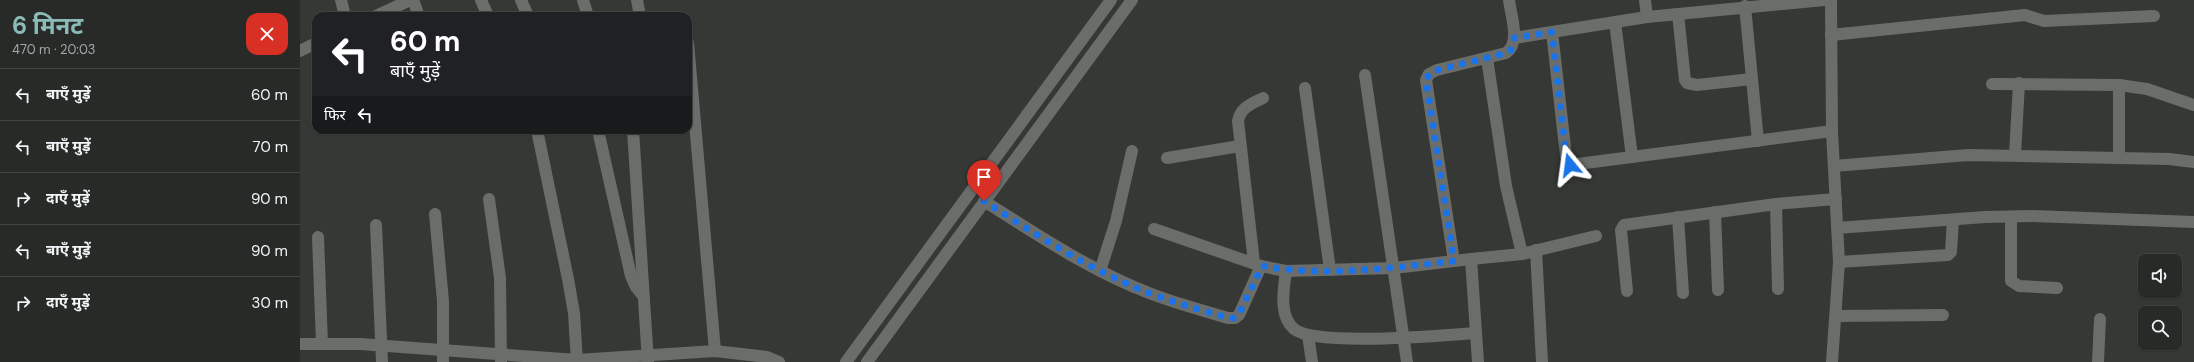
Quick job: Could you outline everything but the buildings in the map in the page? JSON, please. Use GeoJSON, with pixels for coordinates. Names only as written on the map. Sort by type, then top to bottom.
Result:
{"type":"FeatureCollection","features":[{"type":"Feature","properties":{"kind":"street"},"geometry":{"type":"LineString","coordinates":[[341,0],[344,12]]}},
{"type":"Feature","properties":{"kind":"street"},"geometry":{"type":"LineString","coordinates":[[384,12],[410,0]]}},
{"type":"Feature","properties":{"kind":"street"},"geometry":{"type":"LineString","coordinates":[[413,0],[418,12]]}},
{"type":"Feature","properties":{"kind":"street"},"geometry":{"type":"LineString","coordinates":[[481,0],[486,12]]}},
{"type":"Feature","properties":{"kind":"street"},"geometry":{"type":"LineString","coordinates":[[521,0],[526,12]]}},
{"type":"Feature","properties":{"kind":"street"},"geometry":{"type":"LineString","coordinates":[[583,0],[587,12]]}},
{"type":"Feature","properties":{"kind":"street"},"geometry":{"type":"LineString","coordinates":[[637,0],[639,12]]}},
{"type":"Feature","properties":{"kind":"street"},"geometry":{"type":"LineString","coordinates":[[846,362],[1111,0]]}},
{"type":"Feature","properties":{"kind":"street"},"geometry":{"type":"LineString","coordinates":[[867,362],[1132,0]]}},
{"type":"Feature","properties":{"kind":"street"},"geometry":{"type":"LineString","coordinates":[[1454,261],[1426,80],[1429,74],[1437,70],[1506,53],[1511,50],[1514,38],[1509,0]]}},
{"type":"Feature","properties":{"kind":"street"},"geometry":{"type":"LineString","coordinates":[[1645,0],[1647,17]]}},
{"type":"Feature","properties":{"kind":"street"},"geometry":{"type":"LineString","coordinates":[[1514,38],[1647,17],[1678,14],[1709,5],[1745,6],[1777,2],[1824,0]]}},
{"type":"Feature","properties":{"kind":"street"},"geometry":{"type":"LineString","coordinates":[[1831,0],[1832,132],[1839,262],[1832,362]]}},
{"type":"Feature","properties":{"kind":"street"},"geometry":{"type":"LineString","coordinates":[[1745,6],[1758,141]]}},
{"type":"Feature","properties":{"kind":"street"},"geometry":{"type":"LineString","coordinates":[[1678,14],[1684,80],[1687,83],[1697,85],[1752,79]]}},
{"type":"Feature","properties":{"kind":"street"},"geometry":{"type":"LineString","coordinates":[[1831,35],[2025,14],[2044,20],[2154,16]]}},
{"type":"Feature","properties":{"kind":"street"},"geometry":{"type":"LineString","coordinates":[[1615,22],[1632,157]]}},
{"type":"Feature","properties":{"kind":"street"},"geometry":{"type":"LineString","coordinates":[[1552,32],[1567,161],[1570,165],[1575,166],[1632,157],[1832,132]]}},
{"type":"Feature","properties":{"kind":"street"},"geometry":{"type":"LineString","coordinates":[[300,51],[312,45]]}},
{"type":"Feature","properties":{"kind":"street"},"geometry":{"type":"LineString","coordinates":[[1487,58],[1506,186],[1522,254]]}},
{"type":"Feature","properties":{"kind":"street"},"geometry":{"type":"LineString","coordinates":[[1365,75],[1407,362]]}},
{"type":"Feature","properties":{"kind":"street"},"geometry":{"type":"LineString","coordinates":[[2015,155],[2019,83]]}},
{"type":"Feature","properties":{"kind":"street"},"geometry":{"type":"LineString","coordinates":[[1992,84],[2019,83],[2119,85],[2147,88],[2194,105]]}},
{"type":"Feature","properties":{"kind":"street"},"geometry":{"type":"LineString","coordinates":[[2119,85],[2119,158]]}},
{"type":"Feature","properties":{"kind":"street"},"geometry":{"type":"LineString","coordinates":[[1305,88],[1330,270]]}},
{"type":"Feature","properties":{"kind":"street"},"geometry":{"type":"LineString","coordinates":[[692,89],[715,352]]}},
{"type":"Feature","properties":{"kind":"street"},"geometry":{"type":"LineString","coordinates":[[984,201],[1054,246],[1100,271],[1149,293],[1228,318],[1235,318],[1239,314],[1258,265],[1240,146],[1238,121],[1239,113],[1244,107],[1263,98]]}},
{"type":"Feature","properties":{"kind":"street"},"geometry":{"type":"LineString","coordinates":[[538,134],[574,313],[577,361]]}},
{"type":"Feature","properties":{"kind":"street"},"geometry":{"type":"LineString","coordinates":[[599,134],[631,276],[636,287],[644,297]]}},
{"type":"Feature","properties":{"kind":"street"},"geometry":{"type":"LineString","coordinates":[[633,134],[648,359]]}},
{"type":"Feature","properties":{"kind":"street"},"geometry":{"type":"LineString","coordinates":[[1168,158],[1240,146]]}},
{"type":"Feature","properties":{"kind":"street"},"geometry":{"type":"LineString","coordinates":[[1100,271],[1116,221],[1132,152]]}},
{"type":"Feature","properties":{"kind":"street"},"geometry":{"type":"LineString","coordinates":[[1834,166],[1923,157],[2015,155],[2169,159],[2194,162]]}},
{"type":"Feature","properties":{"kind":"street"},"geometry":{"type":"LineString","coordinates":[[489,199],[500,278],[501,358]]}},
{"type":"Feature","properties":{"kind":"street"},"geometry":{"type":"LineString","coordinates":[[1627,291],[1621,230],[1624,225],[1776,204],[1836,199]]}},
{"type":"Feature","properties":{"kind":"street"},"geometry":{"type":"LineString","coordinates":[[1776,204],[1778,289]]}},
{"type":"Feature","properties":{"kind":"street"},"geometry":{"type":"LineString","coordinates":[[1715,212],[1718,290]]}},
{"type":"Feature","properties":{"kind":"street"},"geometry":{"type":"LineString","coordinates":[[435,214],[440,255],[444,349],[443,362]]}},
{"type":"Feature","properties":{"kind":"street"},"geometry":{"type":"LineString","coordinates":[[1678,217],[1683,293]]}},
{"type":"Feature","properties":{"kind":"street"},"geometry":{"type":"LineString","coordinates":[[1838,228],[2011,217],[2194,222]]}},
{"type":"Feature","properties":{"kind":"street"},"geometry":{"type":"LineString","coordinates":[[2011,217],[2011,281],[2018,286],[2057,288]]}},
{"type":"Feature","properties":{"kind":"street"},"geometry":{"type":"LineString","coordinates":[[1839,262],[1948,255],[1951,252],[1953,220]]}},
{"type":"Feature","properties":{"kind":"street"},"geometry":{"type":"LineString","coordinates":[[376,225],[382,362]]}},
{"type":"Feature","properties":{"kind":"street"},"geometry":{"type":"LineString","coordinates":[[1154,229],[1258,265],[1286,270],[1394,268],[1522,254],[1596,236]]}},
{"type":"Feature","properties":{"kind":"street"},"geometry":{"type":"LineString","coordinates":[[318,237],[322,344]]}},
{"type":"Feature","properties":{"kind":"street"},"geometry":{"type":"LineString","coordinates":[[1536,250],[1542,362]]}},
{"type":"Feature","properties":{"kind":"street"},"geometry":{"type":"LineString","coordinates":[[1471,259],[1478,362]]}},
{"type":"Feature","properties":{"kind":"street"},"geometry":{"type":"LineString","coordinates":[[1286,270],[1283,298],[1287,320],[1294,329],[1308,335],[1330,338],[1404,337],[1476,332]]}},
{"type":"Feature","properties":{"kind":"street"},"geometry":{"type":"LineString","coordinates":[[1836,316],[1943,315]]}},
{"type":"Feature","properties":{"kind":"street"},"geometry":{"type":"LineString","coordinates":[[2098,362],[2100,319]]}},
{"type":"Feature","properties":{"kind":"street"},"geometry":{"type":"LineString","coordinates":[[1308,335],[1312,362]]}},
{"type":"Feature","properties":{"kind":"street"},"geometry":{"type":"LineString","coordinates":[[300,344],[382,345],[444,349],[501,358],[577,361],[648,359],[715,352],[768,357],[779,362]]}},
{"type":"Feature","properties":{"kind":"route"},"geometry":{"type":"LineString","coordinates":[[984,201],[1054,246],[1100,271],[1149,293],[1228,318],[1235,318],[1239,314],[1249,290],[1262,266],[1286,270],[1349,270],[1394,268],[1454,261],[1426,80],[1429,74],[1437,70],[1506,53],[1511,50],[1514,43],[1514,38],[1552,32],[1557,91],[1566,156],[1570,165]]}}]}
